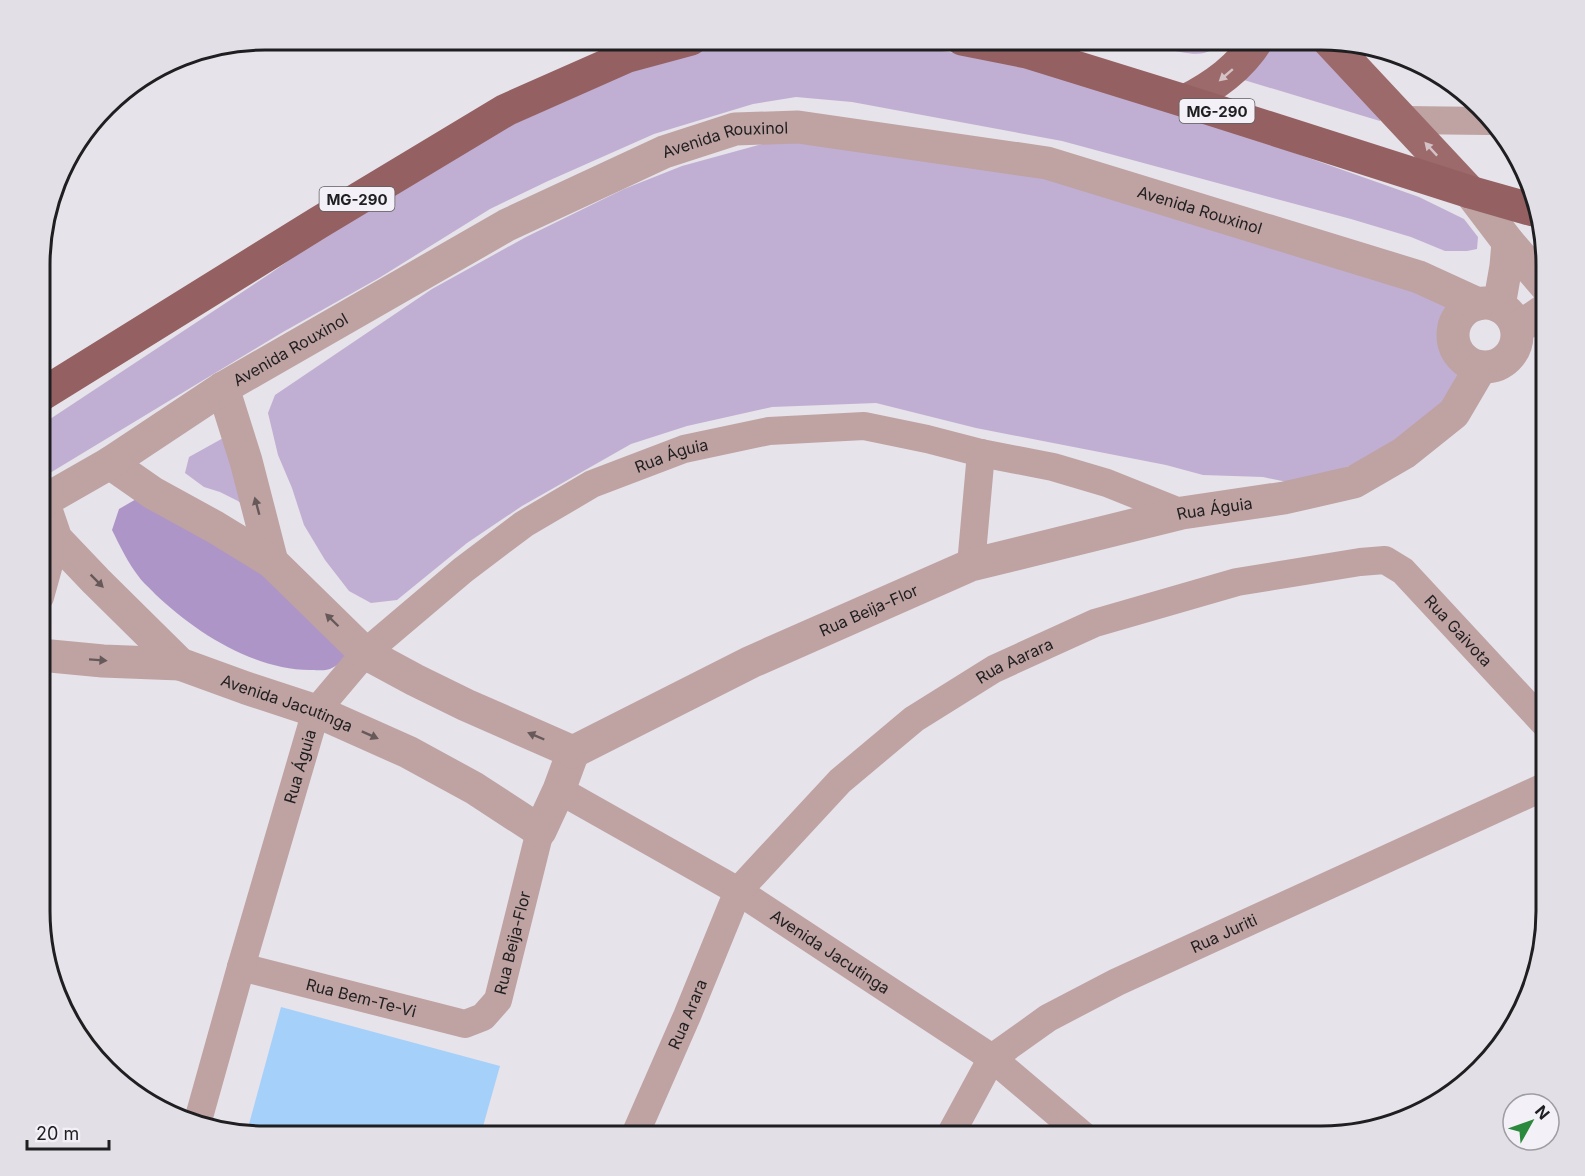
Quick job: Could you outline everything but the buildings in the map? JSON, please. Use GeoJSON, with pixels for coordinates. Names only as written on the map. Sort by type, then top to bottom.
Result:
{"type":"FeatureCollection","features":[{"type":"Feature","properties":{"kind":"highway","name":"MG-290"},"geometry":{"type":"LineString","coordinates":[[50,389],[318,223],[506,110],[628,56],[650,50]]}},
{"type":"Feature","properties":{"kind":"highway","name":"MG-290"},"geometry":{"type":"LineString","coordinates":[[1017,50],[1528,209]]}},
{"type":"Feature","properties":{"kind":"main road"},"geometry":{"type":"LineString","coordinates":[[1185,101],[1224,77],[1251,50]]}},
{"type":"Feature","properties":{"kind":"main road"},"geometry":{"type":"LineString","coordinates":[[1338,50],[1470,192]]}},
{"type":"Feature","properties":{"kind":"street"},"geometry":{"type":"LineString","coordinates":[[1403,120],[1480,121]]}},
{"type":"Feature","properties":{"kind":"street","name":"Avenida Rouxinol"},"geometry":{"type":"LineString","coordinates":[[50,497],[110,463],[223,388],[507,225],[664,152],[735,129],[798,127],[1047,163],[1419,277],[1498,313]]}},
{"type":"Feature","properties":{"kind":"street"},"geometry":{"type":"LineString","coordinates":[[1470,192],[1536,274]]}},
{"type":"Feature","properties":{"kind":"street"},"geometry":{"type":"LineString","coordinates":[[1508,242],[1498,313],[1516,344],[1509,357],[1496,366],[1481,367],[1467,362],[1457,351],[1453,336],[1456,322],[1464,310],[1498,313],[1536,310]]}},
{"type":"Feature","properties":{"kind":"street","name":"Rua Águia"},"geometry":{"type":"LineString","coordinates":[[199,1116],[316,711],[365,652],[463,570],[524,524],[592,484],[684,449],[770,431],[864,426],[1053,467],[1107,483],[1182,513],[1284,498],[1354,482],[1404,453],[1454,413],[1481,367]]}},
{"type":"Feature","properties":{"kind":"street"},"geometry":{"type":"LineString","coordinates":[[223,388],[246,461],[272,562]]}},
{"type":"Feature","properties":{"kind":"street"},"geometry":{"type":"LineString","coordinates":[[971,566],[981,453]]}},
{"type":"Feature","properties":{"kind":"street"},"geometry":{"type":"LineString","coordinates":[[110,463],[153,493],[214,526],[272,562],[365,652],[466,705],[573,752],[540,831]]}},
{"type":"Feature","properties":{"kind":"street","name":"Rua Beija-Flor"},"geometry":{"type":"LineString","coordinates":[[573,752],[751,662],[971,566],[1182,513]]}},
{"type":"Feature","properties":{"kind":"street","name":"Avenida Jacutinga"},"geometry":{"type":"LineString","coordinates":[[50,523],[56,539],[180,664],[316,711],[408,752],[474,788],[540,831]]}},
{"type":"Feature","properties":{"kind":"street"},"geometry":{"type":"LineString","coordinates":[[50,561],[56,539]]}},
{"type":"Feature","properties":{"kind":"street","name":"Rua Gaivota"},"geometry":{"type":"LineString","coordinates":[[1360,562],[1385,560],[1403,571],[1536,714]]}},
{"type":"Feature","properties":{"kind":"street","name":"Rua Aarara"},"geometry":{"type":"LineString","coordinates":[[738,891],[840,781],[914,719],[994,669],[1095,623],[1237,582],[1360,562]]}},
{"type":"Feature","properties":{"kind":"street"},"geometry":{"type":"LineString","coordinates":[[50,656],[180,664]]}},
{"type":"Feature","properties":{"kind":"street","name":"Avenida Jacutinga"},"geometry":{"type":"LineString","coordinates":[[559,790],[738,891],[992,1058],[1073,1126]]}},
{"type":"Feature","properties":{"kind":"street","name":"Rua Juriti"},"geometry":{"type":"LineString","coordinates":[[955,1126],[992,1058],[1048,1018],[1117,982],[1536,791]]}},
{"type":"Feature","properties":{"kind":"street","name":"Rua Beija-Flor"},"geometry":{"type":"LineString","coordinates":[[483,1017],[498,1000],[540,831]]}},
{"type":"Feature","properties":{"kind":"street","name":"Rua Arara"},"geometry":{"type":"LineString","coordinates":[[639,1126],[738,891]]}},
{"type":"Feature","properties":{"kind":"street","name":"Rua Bem-Te-Vi"},"geometry":{"type":"LineString","coordinates":[[241,967],[465,1024],[483,1017]]}},
{"type":"Feature","properties":{"kind":"shaded area"},"geometry":{"type":"Polygon","coordinates":[[[704,50],[934,50],[1002,59],[1117,90],[1419,197],[1464,219],[1478,237],[1477,249],[1445,251],[1411,237],[1351,219],[1062,141],[852,102],[796,97],[753,104],[654,134],[490,209],[379,278],[283,332],[50,473],[50,419],[271,273],[350,217],[496,132],[637,69],[704,50]]]}},
{"type":"Feature","properties":{"kind":"shaded area"},"geometry":{"type":"Polygon","coordinates":[[[1173,50],[1212,50],[1197,54],[1173,50]]]}},
{"type":"Feature","properties":{"kind":"shaded area"},"geometry":{"type":"Polygon","coordinates":[[[1265,50],[1331,50],[1384,111],[1380,121],[1234,77],[1265,50]]]}},
{"type":"Feature","properties":{"kind":"shaded area"},"geometry":{"type":"Polygon","coordinates":[[[777,140],[1025,170],[1446,297],[1455,312],[1462,338],[1466,360],[1462,379],[1451,400],[1375,457],[1341,469],[1287,482],[1263,477],[1203,475],[1166,465],[976,428],[876,403],[772,407],[687,426],[631,444],[522,506],[467,543],[397,600],[371,603],[349,591],[325,560],[304,525],[278,455],[268,413],[275,395],[432,289],[526,237],[624,189],[682,166],[777,140]]]}},
{"type":"Feature","properties":{"kind":"shaded area"},"geometry":{"type":"Polygon","coordinates":[[[234,432],[253,513],[238,501],[204,487],[185,473],[189,457],[234,432]]]}},
{"type":"Feature","properties":{"kind":"shaded area"},"geometry":{"type":"Polygon","coordinates":[[[138,498],[337,618],[345,659],[328,670],[291,669],[269,664],[227,647],[188,622],[141,579],[112,530],[119,509],[138,498]]]}},
{"type":"Feature","properties":{"kind":"water"},"geometry":{"type":"Polygon","coordinates":[[[281,1007],[500,1066],[483,1126],[249,1126],[281,1007]]]}}]}
